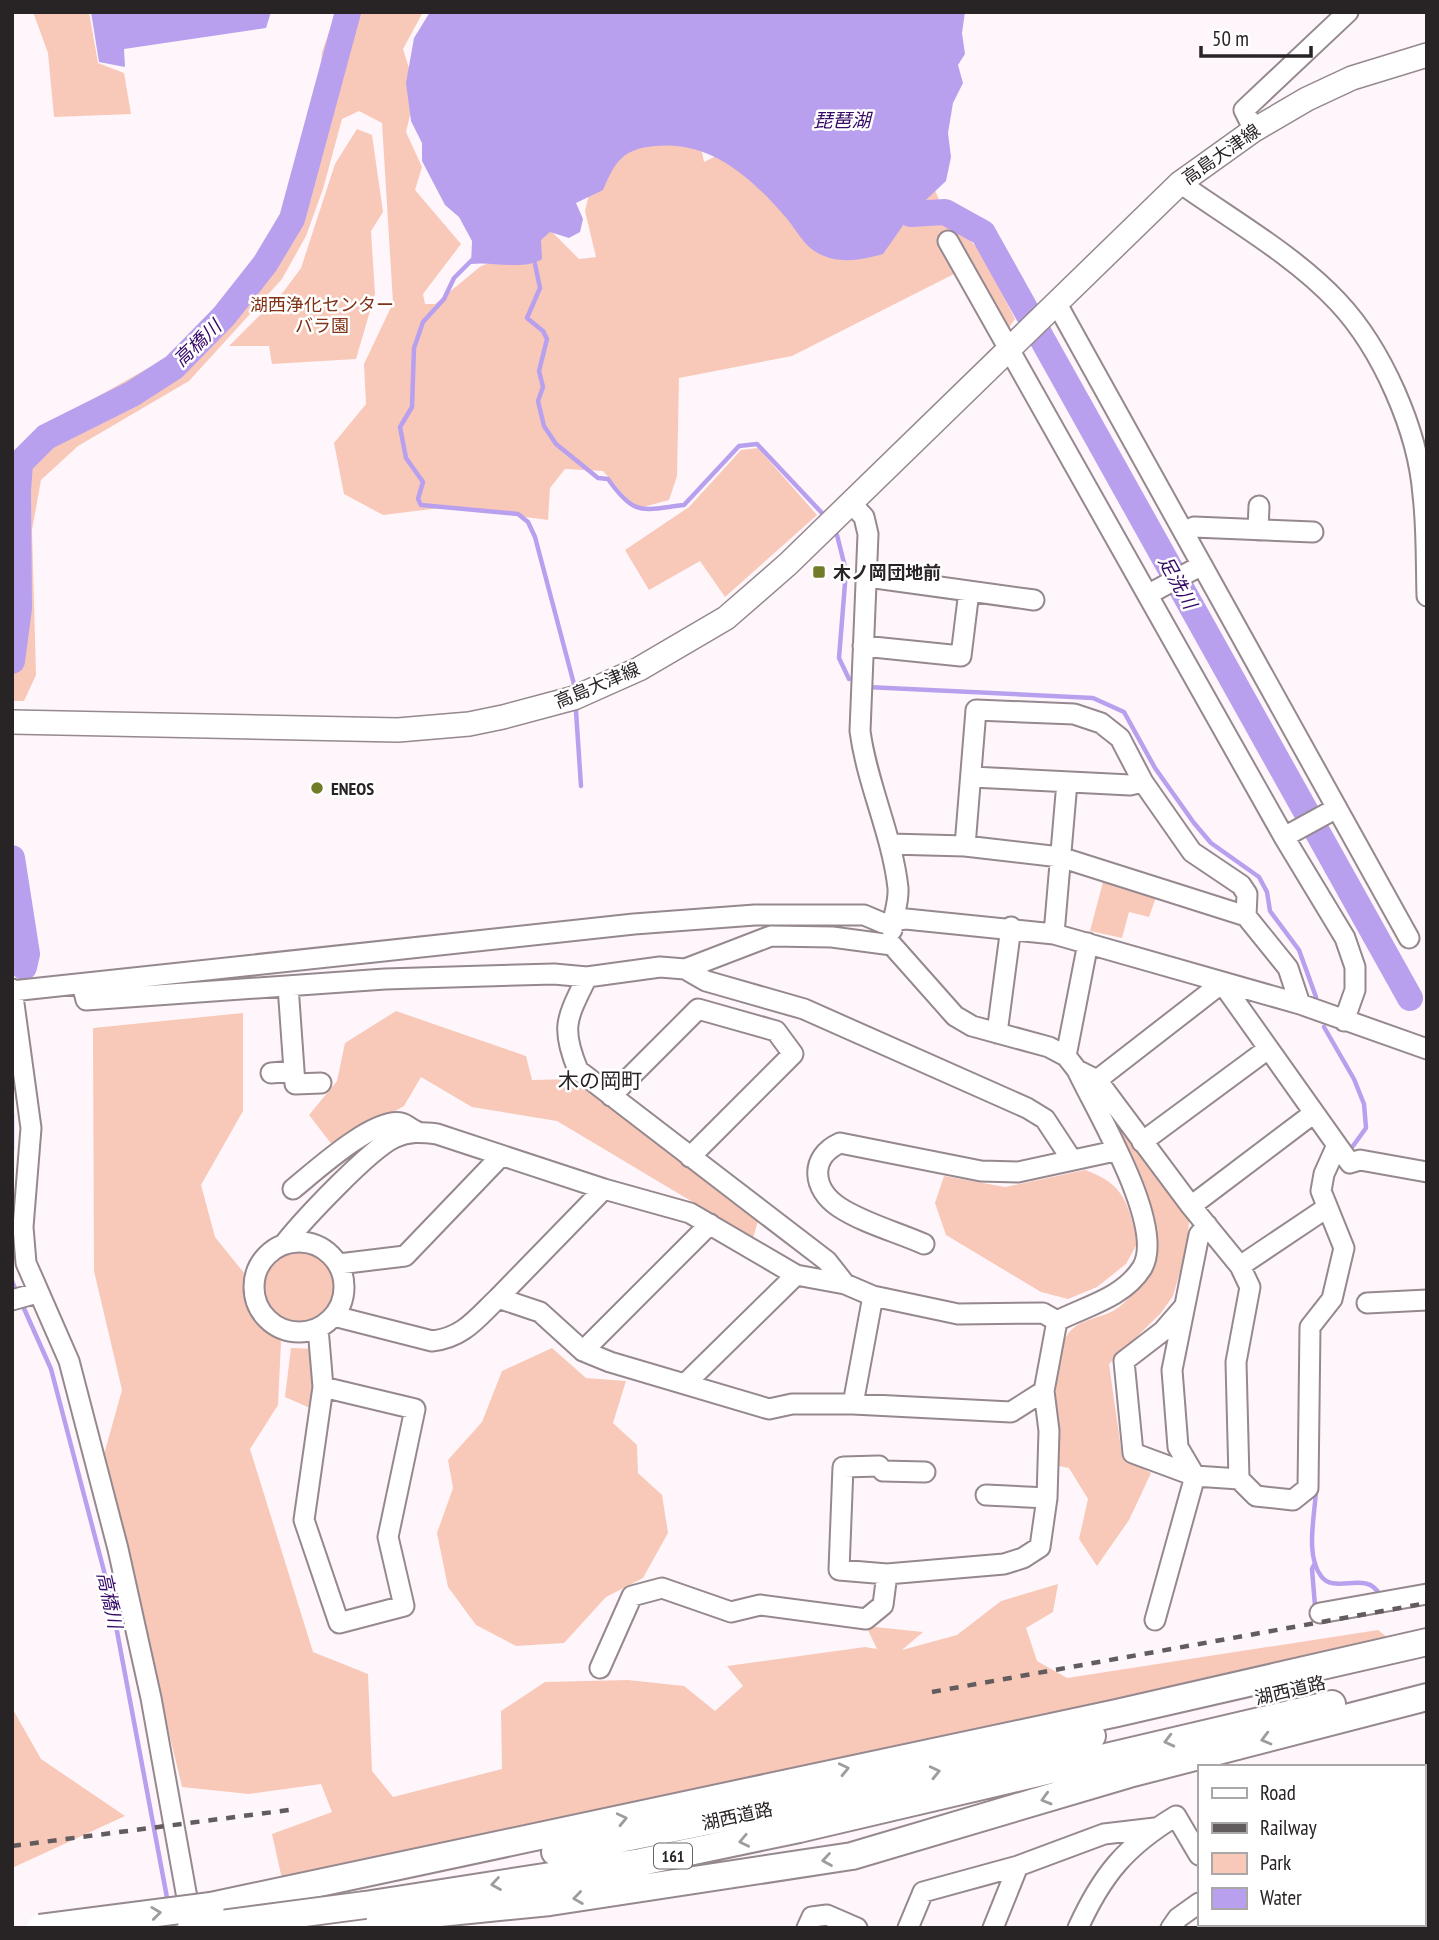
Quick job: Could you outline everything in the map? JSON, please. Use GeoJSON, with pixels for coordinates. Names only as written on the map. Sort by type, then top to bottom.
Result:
{"type":"FeatureCollection","features":[{"type":"Feature","properties":{"kind":"highway"},"geometry":{"type":"LineString","coordinates":[[291,1928],[364,1897],[1117,1713],[1427,1642]]}},
{"type":"Feature","properties":{"kind":"highway","name":"湖西道路"},"geometry":{"type":"LineString","coordinates":[[192,1928],[364,1897],[641,1862],[1427,1660]]}},
{"type":"Feature","properties":{"kind":"highway","name":"湖西道路"},"geometry":{"type":"LineString","coordinates":[[976,1776],[1174,1740],[1427,1684]]}},
{"type":"Feature","properties":{"kind":"highway"},"geometry":{"type":"LineString","coordinates":[[40,1928],[211,1906],[364,1897],[564,1900],[852,1856],[1129,1774],[1427,1697]]}},
{"type":"Feature","properties":{"kind":"main road","name":"高島大津線"},"geometry":{"type":"LineString","coordinates":[[15,722],[398,730],[469,724],[574,698],[639,668],[726,618],[852,504],[1010,346],[1055,306],[1180,183],[1254,130],[1352,78],[1427,55]]}},
{"type":"Feature","properties":{"kind":"street"},"geometry":{"type":"LineString","coordinates":[[1254,130],[1244,110],[1348,12]]}},
{"type":"Feature","properties":{"kind":"street"},"geometry":{"type":"LineString","coordinates":[[1180,183],[1303,270],[1338,302],[1377,354],[1409,429],[1423,492],[1427,596]]}},
{"type":"Feature","properties":{"kind":"street"},"geometry":{"type":"LineString","coordinates":[[948,241],[1289,835],[1345,938],[1355,967],[1355,990],[1344,1021]]}},
{"type":"Feature","properties":{"kind":"street"},"geometry":{"type":"LineString","coordinates":[[1055,306],[1184,533],[1334,809],[1409,938]]}},
{"type":"Feature","properties":{"kind":"street"},"geometry":{"type":"LineString","coordinates":[[852,504],[864,517],[868,534],[860,731],[863,757],[890,844],[898,889],[898,907],[892,922],[892,945],[954,1016],[972,1026],[997,1033],[1072,1063],[1097,1080],[1191,1206],[1240,1266],[1250,1287],[1236,1362],[1239,1479]]}},
{"type":"Feature","properties":{"kind":"street"},"geometry":{"type":"LineString","coordinates":[[1258,530],[1259,506]]}},
{"type":"Feature","properties":{"kind":"street"},"geometry":{"type":"LineString","coordinates":[[1184,533],[1194,527],[1313,532]]}},
{"type":"Feature","properties":{"kind":"street"},"geometry":{"type":"LineString","coordinates":[[1151,593],[1201,566]]}},
{"type":"Feature","properties":{"kind":"street"},"geometry":{"type":"LineString","coordinates":[[868,577],[1034,600]]}},
{"type":"Feature","properties":{"kind":"street"},"geometry":{"type":"LineString","coordinates":[[863,646],[961,656],[969,591]]}},
{"type":"Feature","properties":{"kind":"street"},"geometry":{"type":"LineString","coordinates":[[965,846],[976,710],[1074,713],[1101,723],[1120,738],[1143,782],[1192,852],[1241,885],[1247,894],[1246,916]]}},
{"type":"Feature","properties":{"kind":"street"},"geometry":{"type":"LineString","coordinates":[[972,777],[1130,785],[1143,782]]}},
{"type":"Feature","properties":{"kind":"street"},"geometry":{"type":"LineString","coordinates":[[1054,934],[1067,782]]}},
{"type":"Feature","properties":{"kind":"street"},"geometry":{"type":"LineString","coordinates":[[1289,835],[1334,809]]}},
{"type":"Feature","properties":{"kind":"street"},"geometry":{"type":"LineString","coordinates":[[890,844],[965,846],[1060,857],[1246,916],[1288,968],[1300,1004]]}},
{"type":"Feature","properties":{"kind":"street"},"geometry":{"type":"LineString","coordinates":[[864,915],[883,906],[898,889]]}},
{"type":"Feature","properties":{"kind":"street"},"geometry":{"type":"LineString","coordinates":[[192,1928],[151,1698],[118,1549],[69,1361],[26,1263],[24,1239],[31,1128],[12,990],[634,924],[755,915],[864,915],[883,923],[906,919],[1011,927],[1054,934],[1300,1004],[1427,1049]]}},
{"type":"Feature","properties":{"kind":"street"},"geometry":{"type":"LineString","coordinates":[[997,1033],[1011,927]]}},
{"type":"Feature","properties":{"kind":"street"},"geometry":{"type":"LineString","coordinates":[[685,969],[771,936],[832,937],[892,945]]}},
{"type":"Feature","properties":{"kind":"street"},"geometry":{"type":"LineString","coordinates":[[1057,1321],[1107,1300],[1143,1267],[1148,1242],[1139,1196],[1072,1063],[1088,943]]}},
{"type":"Feature","properties":{"kind":"street"},"geometry":{"type":"LineString","coordinates":[[82,984],[86,1000],[385,979],[554,974],[587,977],[660,967],[685,969],[706,981],[804,1009],[1027,1108],[1045,1119],[1072,1160]]}},
{"type":"Feature","properties":{"kind":"street"},"geometry":{"type":"LineString","coordinates":[[587,977],[570,1011],[565,1040],[579,1070],[827,1261],[845,1284]]}},
{"type":"Feature","properties":{"kind":"street"},"geometry":{"type":"LineString","coordinates":[[1222,983],[1350,1163],[1360,1160],[1427,1172]]}},
{"type":"Feature","properties":{"kind":"street"},"geometry":{"type":"LineString","coordinates":[[1097,1080],[1222,983]]}},
{"type":"Feature","properties":{"kind":"street"},"geometry":{"type":"LineString","coordinates":[[288,986],[295,1084],[321,1083]]}},
{"type":"Feature","properties":{"kind":"street"},"geometry":{"type":"LineString","coordinates":[[611,1096],[698,1009],[775,1031],[793,1054],[690,1157]]}},
{"type":"Feature","properties":{"kind":"street"},"geometry":{"type":"LineString","coordinates":[[1142,1142],[1268,1049]]}},
{"type":"Feature","properties":{"kind":"street"},"geometry":{"type":"LineString","coordinates":[[271,1073],[294,1071]]}},
{"type":"Feature","properties":{"kind":"street"},"geometry":{"type":"LineString","coordinates":[[1191,1206],[1314,1113]]}},
{"type":"Feature","properties":{"kind":"street"},"geometry":{"type":"LineString","coordinates":[[293,1189],[359,1137],[389,1123],[402,1123],[416,1132]]}},
{"type":"Feature","properties":{"kind":"street"},"geometry":{"type":"LineString","coordinates":[[285,1243],[306,1241],[325,1249],[339,1264],[345,1291],[334,1317],[318,1328],[300,1332],[282,1329],[267,1318],[257,1303],[254,1285],[258,1267],[270,1252],[285,1243],[298,1226],[381,1146],[416,1132],[437,1134],[604,1189],[690,1213],[796,1275],[845,1284],[873,1296],[958,1314],[1043,1313],[1057,1321]]}},
{"type":"Feature","properties":{"kind":"street"},"geometry":{"type":"LineString","coordinates":[[923,1244],[838,1206],[825,1192],[817,1175],[817,1164],[821,1157],[840,1143],[981,1171],[1018,1172],[1115,1151]]}},
{"type":"Feature","properties":{"kind":"street"},"geometry":{"type":"LineString","coordinates":[[1185,1305],[1163,1331],[1124,1361],[1133,1453],[1195,1476],[1239,1479],[1256,1496],[1293,1500],[1308,1488],[1310,1327],[1332,1299],[1344,1248],[1325,1209],[1321,1191],[1324,1174],[1337,1145]]}},
{"type":"Feature","properties":{"kind":"street"},"geometry":{"type":"LineString","coordinates":[[339,1264],[405,1256],[501,1156]]}},
{"type":"Feature","properties":{"kind":"street"},"geometry":{"type":"LineString","coordinates":[[334,1317],[432,1341],[448,1339],[465,1331],[604,1189]]}},
{"type":"Feature","properties":{"kind":"street"},"geometry":{"type":"LineString","coordinates":[[1240,1266],[1325,1209]]}},
{"type":"Feature","properties":{"kind":"street"},"geometry":{"type":"LineString","coordinates":[[583,1351],[710,1224]]}},
{"type":"Feature","properties":{"kind":"street"},"geometry":{"type":"LineString","coordinates":[[1155,1620],[1195,1476],[1178,1447],[1172,1370],[1199,1235],[1207,1226]]}},
{"type":"Feature","properties":{"kind":"street"},"geometry":{"type":"LineString","coordinates":[[686,1384],[796,1275]]}},
{"type":"Feature","properties":{"kind":"street"},"geometry":{"type":"LineString","coordinates":[[13,1304],[37,1293]]}},
{"type":"Feature","properties":{"kind":"street"},"geometry":{"type":"LineString","coordinates":[[853,1404],[873,1296]]}},
{"type":"Feature","properties":{"kind":"street"},"geometry":{"type":"LineString","coordinates":[[498,1298],[540,1312],[583,1351],[610,1362],[769,1409],[792,1404],[853,1404],[1011,1412],[1044,1391]]}},
{"type":"Feature","properties":{"kind":"street"},"geometry":{"type":"LineString","coordinates":[[1367,1303],[1427,1300]]}},
{"type":"Feature","properties":{"kind":"street"},"geometry":{"type":"LineString","coordinates":[[925,1472],[883,1471],[879,1466],[843,1467],[839,1570],[887,1574],[1004,1564],[1023,1558],[1040,1547],[1047,1498],[1049,1430],[1044,1391],[1057,1321]]}},
{"type":"Feature","properties":{"kind":"street"},"geometry":{"type":"LineString","coordinates":[[318,1328],[323,1387],[304,1520],[339,1623],[404,1606],[388,1537],[415,1409],[323,1387]]}},
{"type":"Feature","properties":{"kind":"street"},"geometry":{"type":"LineString","coordinates":[[986,1495],[1047,1498]]}},
{"type":"Feature","properties":{"kind":"street"},"geometry":{"type":"LineString","coordinates":[[600,1668],[632,1596],[662,1588],[731,1612],[760,1605],[866,1619],[883,1605],[887,1574]]}},
{"type":"Feature","properties":{"kind":"street"},"geometry":{"type":"LineString","coordinates":[[1320,1613],[1427,1594]]}},
{"type":"Feature","properties":{"kind":"street"},"geometry":{"type":"LineString","coordinates":[[1078,1928],[1095,1890],[1120,1858],[1155,1828],[1176,1815],[1198,1853]]}},
{"type":"Feature","properties":{"kind":"street"},"geometry":{"type":"LineString","coordinates":[[908,1928],[923,1892],[1018,1866],[1104,1834],[1155,1828]]}},
{"type":"Feature","properties":{"kind":"street"},"geometry":{"type":"LineString","coordinates":[[993,1928],[1018,1866]]}},
{"type":"Feature","properties":{"kind":"street"},"geometry":{"type":"LineString","coordinates":[[1171,1928],[1178,1918],[1198,1904]]}},
{"type":"Feature","properties":{"kind":"street"},"geometry":{"type":"LineString","coordinates":[[807,1928],[812,1917],[827,1914],[858,1928]]}},
{"type":"Feature","properties":{"kind":"green space"},"geometry":{"type":"Polygon","coordinates":[[[33,12],[89,12],[98,63],[124,73],[131,114],[54,117],[48,53],[33,12]]]}},
{"type":"Feature","properties":{"kind":"green space"},"geometry":{"type":"Polygon","coordinates":[[[336,12],[423,12],[403,49],[416,90],[406,132],[422,167],[415,190],[461,244],[423,294],[425,304],[435,304],[481,266],[514,255],[530,235],[551,231],[579,259],[596,257],[585,211],[606,124],[698,132],[704,162],[724,152],[925,166],[947,219],[980,250],[1015,319],[1005,333],[956,273],[792,356],[679,378],[677,476],[669,500],[636,509],[603,471],[565,469],[550,488],[548,520],[448,507],[383,515],[344,494],[334,443],[366,404],[364,364],[393,303],[382,123],[359,111],[342,119],[323,189],[306,236],[282,279],[189,381],[78,446],[41,480],[32,530],[36,675],[24,701],[12,701],[15,459],[51,423],[173,354],[272,244],[317,102],[322,52],[336,12]]]}},
{"type":"Feature","properties":{"kind":"green space","name":"湖西浄化センター バラ園"},"geometry":{"type":"Polygon","coordinates":[[[357,129],[372,135],[383,212],[371,231],[375,294],[356,359],[272,364],[269,346],[229,346],[284,291],[301,268],[335,164],[357,129]]]}},
{"type":"Feature","properties":{"kind":"green space"},"geometry":{"type":"Polygon","coordinates":[[[758,448],[817,515],[725,597],[700,561],[649,590],[625,550],[689,507],[741,450],[758,448]]]}},
{"type":"Feature","properties":{"kind":"green space"},"geometry":{"type":"Polygon","coordinates":[[[1103,882],[1156,897],[1149,917],[1129,912],[1122,938],[1090,931],[1103,882]]]}},
{"type":"Feature","properties":{"kind":"green space"},"geometry":{"type":"Polygon","coordinates":[[[396,1011],[526,1056],[532,1080],[573,1079],[758,1221],[753,1238],[557,1121],[472,1107],[421,1077],[404,1106],[333,1146],[309,1115],[337,1081],[345,1043],[396,1011]]]}},
{"type":"Feature","properties":{"kind":"green space"},"geometry":{"type":"Polygon","coordinates":[[[243,1013],[243,1111],[201,1185],[215,1237],[244,1273],[281,1342],[278,1405],[250,1449],[313,1652],[368,1674],[372,1771],[393,1797],[502,1769],[501,1711],[545,1682],[628,1680],[684,1686],[715,1711],[743,1686],[727,1666],[865,1647],[877,1649],[866,1626],[923,1632],[902,1650],[957,1635],[1001,1601],[1058,1584],[1053,1612],[1026,1628],[1037,1661],[1067,1678],[1378,1630],[1387,1637],[1114,1705],[282,1879],[272,1834],[332,1812],[321,1784],[249,1794],[182,1787],[103,1458],[122,1390],[94,1271],[93,1028],[243,1013]]]}},
{"type":"Feature","properties":{"kind":"green space"},"geometry":{"type":"Polygon","coordinates":[[[1107,1102],[1189,1221],[1187,1248],[1173,1296],[1161,1313],[1109,1364],[1122,1456],[1151,1473],[1129,1520],[1097,1566],[1079,1539],[1088,1499],[1069,1468],[1059,1466],[1056,1397],[1058,1361],[1062,1346],[1073,1328],[1113,1311],[1142,1284],[1154,1260],[1157,1236],[1153,1212],[1144,1187],[1105,1112],[1107,1102]]]}},
{"type":"Feature","properties":{"kind":"green space"},"geometry":{"type":"Polygon","coordinates":[[[1085,1170],[1109,1182],[1123,1197],[1138,1242],[1126,1264],[1097,1287],[1068,1299],[1041,1292],[946,1235],[935,1203],[944,1176],[1005,1187],[1085,1170]]]}},
{"type":"Feature","properties":{"kind":"green space"},"geometry":{"type":"Polygon","coordinates":[[[292,1251],[306,1251],[319,1257],[328,1266],[334,1286],[332,1299],[324,1311],[306,1321],[292,1321],[279,1315],[270,1306],[264,1293],[264,1279],[270,1266],[279,1257],[292,1251]]]}},
{"type":"Feature","properties":{"kind":"green space"},"geometry":{"type":"Polygon","coordinates":[[[291,1348],[316,1349],[310,1408],[285,1397],[291,1348]]]}},
{"type":"Feature","properties":{"kind":"green space"},"geometry":{"type":"Polygon","coordinates":[[[552,1348],[586,1378],[626,1381],[613,1423],[637,1445],[638,1473],[662,1495],[668,1533],[643,1578],[606,1597],[564,1643],[516,1646],[476,1625],[448,1587],[437,1533],[453,1488],[448,1460],[482,1422],[502,1371],[552,1348]]]}},
{"type":"Feature","properties":{"kind":"green space"},"geometry":{"type":"Polygon","coordinates":[[[12,1708],[41,1759],[125,1816],[12,1868],[12,1708]]]}},
{"type":"Feature","properties":{"kind":"water"},"geometry":{"type":"Polygon","coordinates":[[[91,12],[271,12],[266,28],[124,49],[125,67],[99,62],[91,12]]]}},
{"type":"Feature","properties":{"kind":"water","name":"琵琶湖"},"geometry":{"type":"Polygon","coordinates":[[[430,12],[965,12],[962,33],[965,54],[958,65],[963,83],[953,103],[948,133],[951,157],[946,181],[911,214],[883,254],[858,259],[832,259],[804,242],[760,190],[730,165],[695,149],[655,146],[627,154],[616,165],[603,190],[576,203],[583,219],[580,232],[569,238],[550,232],[541,240],[542,259],[535,263],[517,265],[471,264],[472,241],[459,217],[445,205],[422,161],[422,143],[411,121],[406,83],[414,38],[430,12]]]}},
{"type":"Feature","properties":{"kind":"waterway","name":"高橋川"},"geometry":{"type":"LineString","coordinates":[[12,661],[19,608],[20,463],[46,437],[132,394],[174,367],[224,316],[265,264],[292,219],[348,12]]}},
{"type":"Feature","properties":{"kind":"waterway","name":"足洗川"},"geometry":{"type":"LineString","coordinates":[[880,197],[911,214],[945,212],[983,233],[1410,998]]}},
{"type":"Feature","properties":{"kind":"waterway"},"geometry":{"type":"LineString","coordinates":[[472,260],[454,278],[444,299],[423,322],[414,348],[412,407],[400,427],[406,458],[423,482],[418,499],[421,505],[518,514],[528,522],[535,537],[575,688]]}},
{"type":"Feature","properties":{"kind":"waterway"},"geometry":{"type":"LineString","coordinates":[[535,264],[540,288],[527,318],[543,331],[547,339],[539,371],[543,387],[538,401],[544,426],[556,444],[598,478],[608,479],[625,500],[648,509],[684,505],[739,446],[757,444],[822,513]]}},
{"type":"Feature","properties":{"kind":"waterway"},"geometry":{"type":"LineString","coordinates":[[837,535],[846,571],[839,658],[849,679]]}},
{"type":"Feature","properties":{"kind":"waterway"},"geometry":{"type":"LineString","coordinates":[[867,687],[1093,698],[1124,712],[1155,768],[1194,823],[1211,843],[1259,877],[1267,892],[1270,911],[1299,950],[1316,997]]}},
{"type":"Feature","properties":{"kind":"waterway"},"geometry":{"type":"LineString","coordinates":[[576,711],[581,786]]}},
{"type":"Feature","properties":{"kind":"waterway","name":"高橋川"},"geometry":{"type":"LineString","coordinates":[[12,858],[27,954],[24,967]]}},
{"type":"Feature","properties":{"kind":"waterway"},"geometry":{"type":"LineString","coordinates":[[1324,1027],[1354,1079],[1364,1104],[1366,1128],[1353,1146]]}},
{"type":"Feature","properties":{"kind":"waterway","name":"高橋川"},"geometry":{"type":"LineString","coordinates":[[12,1114],[12,1150]]}},
{"type":"Feature","properties":{"kind":"waterway","name":"高橋川"},"geometry":{"type":"LineString","coordinates":[[12,1281],[17,1293]]}},
{"type":"Feature","properties":{"kind":"waterway","name":"高橋川"},"geometry":{"type":"LineString","coordinates":[[22,1304],[51,1369],[110,1594],[168,1903]]}},
{"type":"Feature","properties":{"kind":"waterway"},"geometry":{"type":"LineString","coordinates":[[1316,1490],[1312,1546],[1313,1557],[1321,1576],[1334,1583],[1367,1584],[1374,1587],[1379,1594]]}},
{"type":"Feature","properties":{"kind":"waterway"},"geometry":{"type":"LineString","coordinates":[[1315,1563],[1312,1569],[1315,1606]]}},
{"type":"Feature","properties":{"kind":"railway"},"geometry":{"type":"LineString","coordinates":[[932,1692],[1427,1603]]}},
{"type":"Feature","properties":{"kind":"railway"},"geometry":{"type":"LineString","coordinates":[[12,1846],[289,1810]]}},
{"type":"Feature","properties":{"kind":"place","name":"木ノ岡団地前"},"geometry":{"type":"Point","coordinates":[819,572]}},
{"type":"Feature","properties":{"kind":"place","name":"ENEOS"},"geometry":{"type":"Point","coordinates":[317,788]}},
{"type":"Feature","properties":{"kind":"district","name":"木の岡町"},"geometry":{"type":"Point","coordinates":[600,1080]}}]}
